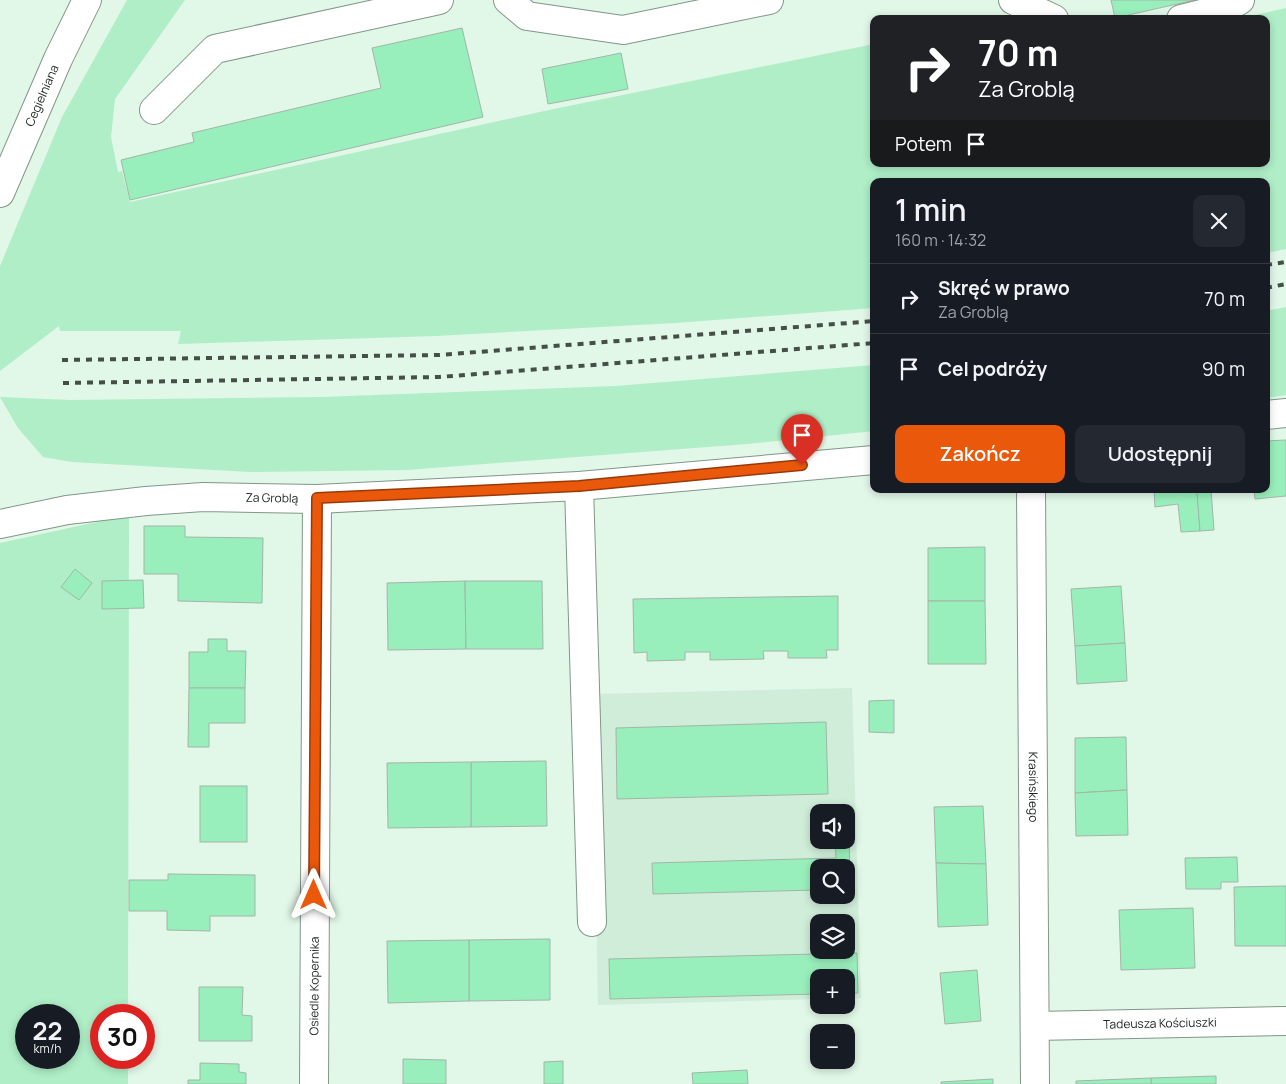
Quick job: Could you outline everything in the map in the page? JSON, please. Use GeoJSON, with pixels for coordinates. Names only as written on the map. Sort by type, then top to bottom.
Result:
{"type":"FeatureCollection","features":[{"type":"Feature","properties":{"kind":"street","name":"Cegielniana"},"geometry":{"type":"LineString","coordinates":[[0,193],[58,59],[87,0]]}},
{"type":"Feature","properties":{"kind":"street"},"geometry":{"type":"LineString","coordinates":[[154,110],[215,49],[439,0]]}},
{"type":"Feature","properties":{"kind":"street"},"geometry":{"type":"LineString","coordinates":[[508,0],[527,16],[623,30],[769,0]]}},
{"type":"Feature","properties":{"kind":"street"},"geometry":{"type":"LineString","coordinates":[[1013,0],[1045,15]]}},
{"type":"Feature","properties":{"kind":"street"},"geometry":{"type":"LineString","coordinates":[[1197,15],[1226,8],[1240,0]]}},
{"type":"Feature","properties":{"kind":"street"},"geometry":{"type":"LineString","coordinates":[[1270,415],[1286,413]]}},
{"type":"Feature","properties":{"kind":"street","name":"Za Groblą"},"geometry":{"type":"LineString","coordinates":[[0,524],[67,510],[146,501],[203,497],[317,498],[579,486],[870,460]]}},
{"type":"Feature","properties":{"kind":"street"},"geometry":{"type":"LineString","coordinates":[[579,486],[592,922]]}},
{"type":"Feature","properties":{"kind":"street","name":"Krasińskiego"},"geometry":{"type":"LineString","coordinates":[[1031,493],[1035,1084]]}},
{"type":"Feature","properties":{"kind":"street","name":"Osiedle Kopernika"},"geometry":{"type":"LineString","coordinates":[[314,1084],[317,498]]}},
{"type":"Feature","properties":{"kind":"street","name":"Tadeusza Kościuszki"},"geometry":{"type":"LineString","coordinates":[[1035,1026],[1286,1021]]}},
{"type":"Feature","properties":{"kind":"shaded area"},"geometry":{"type":"Polygon","coordinates":[[[852,688],[861,998],[855,998],[855,969],[810,969],[810,999],[598,1005],[592,694],[852,688]]]}},
{"type":"Feature","properties":{"kind":"green space"},"geometry":{"type":"Polygon","coordinates":[[[127,0],[185,0],[115,99],[111,137],[118,172],[122,171],[130,202],[549,110],[870,45],[870,167],[1270,167],[1270,15],[1255,15],[1286,8],[1286,249],[1270,252],[1270,178],[870,178],[870,308],[675,323],[436,336],[178,344],[181,331],[60,331],[59,326],[0,371],[0,266],[62,117],[127,0]]]}},
{"type":"Feature","properties":{"kind":"green space"},"geometry":{"type":"Polygon","coordinates":[[[1286,307],[1286,395],[1270,397],[1270,310],[1286,307]]]}},
{"type":"Feature","properties":{"kind":"green space"},"geometry":{"type":"Polygon","coordinates":[[[870,365],[870,431],[747,444],[407,470],[250,472],[72,462],[43,457],[18,428],[0,397],[70,400],[322,397],[616,386],[870,365]]]}},
{"type":"Feature","properties":{"kind":"green space"},"geometry":{"type":"Polygon","coordinates":[[[129,515],[128,1004],[90,1004],[90,1069],[128,1069],[128,1084],[0,1084],[0,543],[129,515]]]}},
{"type":"Feature","properties":{"kind":"building"},"geometry":{"type":"Polygon","coordinates":[[[1111,0],[1195,0],[1128,15],[1114,15],[1111,0]]]}},
{"type":"Feature","properties":{"kind":"building"},"geometry":{"type":"Polygon","coordinates":[[[462,28],[483,117],[130,200],[121,160],[194,142],[192,133],[381,88],[372,48],[462,28]]]}},
{"type":"Feature","properties":{"kind":"building"},"geometry":{"type":"Polygon","coordinates":[[[621,53],[628,89],[548,104],[542,69],[621,53]]]}},
{"type":"Feature","properties":{"kind":"building"},"geometry":{"type":"Polygon","coordinates":[[[1286,440],[1286,496],[1255,499],[1254,493],[1270,493],[1270,441],[1286,440]]]}},
{"type":"Feature","properties":{"kind":"building"},"geometry":{"type":"Polygon","coordinates":[[[1154,493],[1197,493],[1200,531],[1181,532],[1178,504],[1155,507],[1154,493]]]}},
{"type":"Feature","properties":{"kind":"building"},"geometry":{"type":"Polygon","coordinates":[[[1197,493],[1211,493],[1214,530],[1200,531],[1197,493]]]}},
{"type":"Feature","properties":{"kind":"building"},"geometry":{"type":"Polygon","coordinates":[[[144,526],[185,526],[185,537],[263,538],[262,603],[178,601],[178,574],[144,574],[144,526]]]}},
{"type":"Feature","properties":{"kind":"building"},"geometry":{"type":"Polygon","coordinates":[[[985,547],[985,601],[928,601],[928,548],[985,547]]]}},
{"type":"Feature","properties":{"kind":"building"},"geometry":{"type":"Polygon","coordinates":[[[75,569],[92,583],[79,600],[61,587],[75,569]]]}},
{"type":"Feature","properties":{"kind":"building"},"geometry":{"type":"Polygon","coordinates":[[[143,580],[144,608],[102,609],[102,581],[143,580]]]}},
{"type":"Feature","properties":{"kind":"building"},"geometry":{"type":"Polygon","coordinates":[[[465,581],[466,649],[388,650],[387,583],[465,581]]]}},
{"type":"Feature","properties":{"kind":"building"},"geometry":{"type":"Polygon","coordinates":[[[465,581],[542,581],[543,649],[466,649],[465,581]]]}},
{"type":"Feature","properties":{"kind":"building"},"geometry":{"type":"Polygon","coordinates":[[[1121,586],[1125,643],[1075,646],[1071,589],[1121,586]]]}},
{"type":"Feature","properties":{"kind":"building"},"geometry":{"type":"Polygon","coordinates":[[[838,596],[838,650],[826,650],[827,658],[788,658],[788,651],[763,651],[764,659],[710,660],[710,652],[685,652],[685,660],[647,661],[647,652],[634,653],[633,599],[838,596]]]}},
{"type":"Feature","properties":{"kind":"building"},"geometry":{"type":"Polygon","coordinates":[[[928,601],[985,601],[986,664],[928,664],[928,601]]]}},
{"type":"Feature","properties":{"kind":"building"},"geometry":{"type":"Polygon","coordinates":[[[208,639],[227,639],[227,651],[246,651],[245,688],[189,688],[189,652],[208,652],[208,639]]]}},
{"type":"Feature","properties":{"kind":"building"},"geometry":{"type":"Polygon","coordinates":[[[1125,643],[1127,681],[1077,684],[1075,646],[1125,643]]]}},
{"type":"Feature","properties":{"kind":"building"},"geometry":{"type":"Polygon","coordinates":[[[189,688],[245,688],[245,723],[209,723],[209,747],[188,747],[189,688]]]}},
{"type":"Feature","properties":{"kind":"building"},"geometry":{"type":"Polygon","coordinates":[[[894,700],[894,733],[869,732],[869,701],[894,700]]]}},
{"type":"Feature","properties":{"kind":"building"},"geometry":{"type":"Polygon","coordinates":[[[826,722],[828,794],[617,799],[616,728],[826,722]]]}},
{"type":"Feature","properties":{"kind":"building"},"geometry":{"type":"Polygon","coordinates":[[[1126,737],[1127,790],[1075,793],[1075,738],[1126,737]]]}},
{"type":"Feature","properties":{"kind":"building"},"geometry":{"type":"Polygon","coordinates":[[[546,761],[547,826],[471,827],[471,762],[546,761]]]}},
{"type":"Feature","properties":{"kind":"building"},"geometry":{"type":"Polygon","coordinates":[[[471,762],[471,827],[388,828],[387,763],[471,762]]]}},
{"type":"Feature","properties":{"kind":"building"},"geometry":{"type":"Polygon","coordinates":[[[200,786],[247,786],[247,842],[200,842],[200,786]]]}},
{"type":"Feature","properties":{"kind":"building"},"geometry":{"type":"Polygon","coordinates":[[[1127,790],[1128,835],[1076,836],[1075,793],[1127,790]]]}},
{"type":"Feature","properties":{"kind":"building"},"geometry":{"type":"Polygon","coordinates":[[[983,806],[986,864],[936,863],[934,807],[983,806]]]}},
{"type":"Feature","properties":{"kind":"building"},"geometry":{"type":"Polygon","coordinates":[[[836,849],[849,849],[849,859],[810,859],[810,890],[653,894],[652,863],[836,858],[836,849]]]}},
{"type":"Feature","properties":{"kind":"building"},"geometry":{"type":"Polygon","coordinates":[[[1237,857],[1238,882],[1221,882],[1221,889],[1186,889],[1185,858],[1237,857]]]}},
{"type":"Feature","properties":{"kind":"building"},"geometry":{"type":"Polygon","coordinates":[[[936,863],[986,864],[988,925],[938,927],[936,863]]]}},
{"type":"Feature","properties":{"kind":"building"},"geometry":{"type":"Polygon","coordinates":[[[168,874],[255,875],[255,916],[210,916],[210,931],[167,930],[167,911],[129,911],[129,880],[168,880],[168,874]]]}},
{"type":"Feature","properties":{"kind":"building"},"geometry":{"type":"Polygon","coordinates":[[[1286,886],[1286,946],[1235,946],[1234,887],[1286,886]]]}},
{"type":"Feature","properties":{"kind":"building"},"geometry":{"type":"Polygon","coordinates":[[[1193,908],[1195,968],[1121,970],[1119,910],[1193,908]]]}},
{"type":"Feature","properties":{"kind":"building"},"geometry":{"type":"Polygon","coordinates":[[[550,939],[550,1000],[469,1001],[469,940],[550,939]]]}},
{"type":"Feature","properties":{"kind":"building"},"geometry":{"type":"Polygon","coordinates":[[[469,940],[469,1001],[388,1003],[387,941],[469,940]]]}},
{"type":"Feature","properties":{"kind":"building"},"geometry":{"type":"Polygon","coordinates":[[[855,953],[857,953],[858,993],[855,993],[855,969],[810,969],[810,994],[610,999],[609,959],[810,954],[810,959],[855,959],[855,953]]]}},
{"type":"Feature","properties":{"kind":"building"},"geometry":{"type":"Polygon","coordinates":[[[977,970],[981,1021],[945,1024],[940,973],[977,970]]]}},
{"type":"Feature","properties":{"kind":"building"},"geometry":{"type":"Polygon","coordinates":[[[199,987],[243,987],[242,1015],[252,1016],[252,1041],[199,1041],[199,987]]]}},
{"type":"Feature","properties":{"kind":"building"},"geometry":{"type":"Polygon","coordinates":[[[403,1059],[446,1060],[446,1084],[403,1084],[403,1059]]]}},
{"type":"Feature","properties":{"kind":"building"},"geometry":{"type":"Polygon","coordinates":[[[563,1061],[563,1084],[544,1084],[544,1062],[563,1061]]]}},
{"type":"Feature","properties":{"kind":"building"},"geometry":{"type":"Polygon","coordinates":[[[200,1063],[239,1064],[239,1072],[246,1073],[246,1084],[188,1084],[188,1080],[200,1080],[200,1063]]]}},
{"type":"Feature","properties":{"kind":"building"},"geometry":{"type":"Polygon","coordinates":[[[747,1070],[748,1084],[693,1084],[692,1073],[747,1070]]]}},
{"type":"Feature","properties":{"kind":"building"},"geometry":{"type":"Polygon","coordinates":[[[1216,1076],[1216,1084],[1151,1084],[1151,1078],[1216,1076]]]}},
{"type":"Feature","properties":{"kind":"building"},"geometry":{"type":"Polygon","coordinates":[[[1151,1078],[1151,1084],[1076,1084],[1076,1081],[1151,1078]]]}},
{"type":"Feature","properties":{"kind":"building"},"geometry":{"type":"Polygon","coordinates":[[[993,1079],[993,1084],[941,1084],[941,1082],[993,1079]]]}},
{"type":"Feature","properties":{"kind":"railway"},"geometry":{"type":"LineString","coordinates":[[1270,264],[1286,262]]}},
{"type":"Feature","properties":{"kind":"railway"},"geometry":{"type":"LineString","coordinates":[[1270,287],[1286,284]]}},
{"type":"Feature","properties":{"kind":"railway"},"geometry":{"type":"LineString","coordinates":[[62,360],[439,355],[870,321]]}},
{"type":"Feature","properties":{"kind":"railway"},"geometry":{"type":"LineString","coordinates":[[63,383],[439,377],[870,343]]}},
{"type":"Feature","properties":{"kind":"route"},"geometry":{"type":"LineString","coordinates":[[314,895],[317,498],[579,486],[802,465]]}}]}
